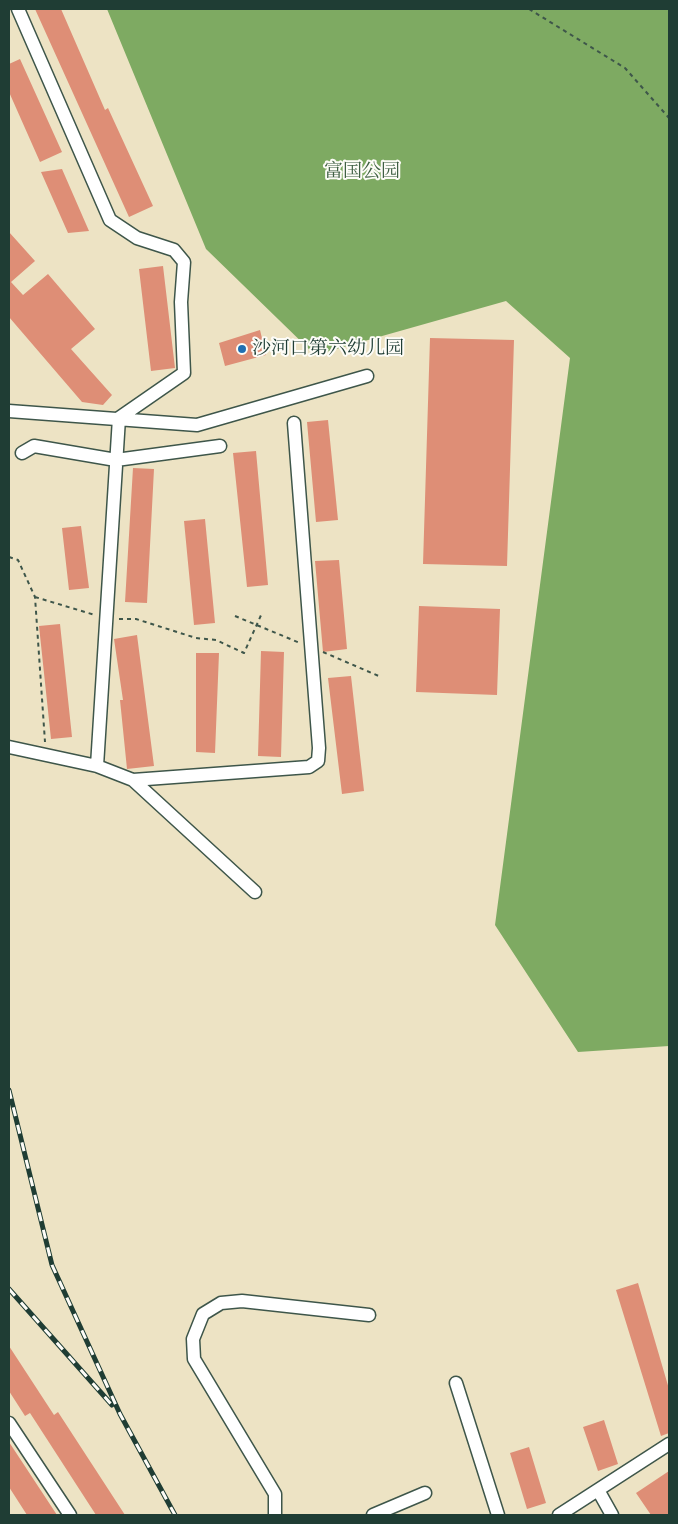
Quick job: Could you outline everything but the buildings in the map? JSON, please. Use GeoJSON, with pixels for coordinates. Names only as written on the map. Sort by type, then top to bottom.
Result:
{"type":"FeatureCollection","features":[{"type":"Feature","properties":{"kind":"street"},"geometry":{"type":"LineString","coordinates":[[18,9],[110,220],[136,238],[174,250],[184,262],[181,302],[184,373],[119,418]]}},
{"type":"Feature","properties":{"kind":"street"},"geometry":{"type":"LineString","coordinates":[[9,411],[119,418],[197,426],[367,376]]}},
{"type":"Feature","properties":{"kind":"street"},"geometry":{"type":"LineString","coordinates":[[97,766],[119,418]]}},
{"type":"Feature","properties":{"kind":"street"},"geometry":{"type":"LineString","coordinates":[[133,780],[309,767],[318,761],[319,748],[294,423]]}},
{"type":"Feature","properties":{"kind":"street"},"geometry":{"type":"LineString","coordinates":[[22,453],[34,446],[116,460],[220,446]]}},
{"type":"Feature","properties":{"kind":"street"},"geometry":{"type":"LineString","coordinates":[[9,747],[97,766],[133,780],[255,892]]}},
{"type":"Feature","properties":{"kind":"street"},"geometry":{"type":"LineString","coordinates":[[275,1515],[274,1494],[194,1359],[193,1339],[203,1314],[221,1303],[242,1301],[369,1315]]}},
{"type":"Feature","properties":{"kind":"street"},"geometry":{"type":"LineString","coordinates":[[456,1383],[498,1515]]}},
{"type":"Feature","properties":{"kind":"street"},"geometry":{"type":"LineString","coordinates":[[9,1423],[13,1439],[70,1515]]}},
{"type":"Feature","properties":{"kind":"street"},"geometry":{"type":"LineString","coordinates":[[562,1514],[669,1444]]}},
{"type":"Feature","properties":{"kind":"street"},"geometry":{"type":"LineString","coordinates":[[598,1490],[612,1515]]}},
{"type":"Feature","properties":{"kind":"street"},"geometry":{"type":"LineString","coordinates":[[373,1515],[425,1494]]}},
{"type":"Feature","properties":{"kind":"path"},"geometry":{"type":"LineString","coordinates":[[529,9],[625,68],[669,118]]}},
{"type":"Feature","properties":{"kind":"path"},"geometry":{"type":"LineString","coordinates":[[9,557],[18,560],[35,597],[46,754]]}},
{"type":"Feature","properties":{"kind":"path"},"geometry":{"type":"LineString","coordinates":[[35,597],[106,618],[136,619],[196,638],[216,640],[244,653],[262,613]]}},
{"type":"Feature","properties":{"kind":"green space","name":"富国公园"},"geometry":{"type":"Polygon","coordinates":[[[107,9],[669,9],[669,1046],[578,1052],[495,925],[570,358],[506,301],[315,355],[206,249],[107,9]]]}},
{"type":"Feature","properties":{"kind":"railway"},"geometry":{"type":"LineString","coordinates":[[9,1090],[52,1265],[120,1414],[175,1515]]}},
{"type":"Feature","properties":{"kind":"railway"},"geometry":{"type":"LineString","coordinates":[[9,1289],[112,1405]]}},
{"type":"Feature","properties":{"kind":"place","name":"沙河口第六幼儿园"},"geometry":{"type":"Point","coordinates":[242,349]}}]}
